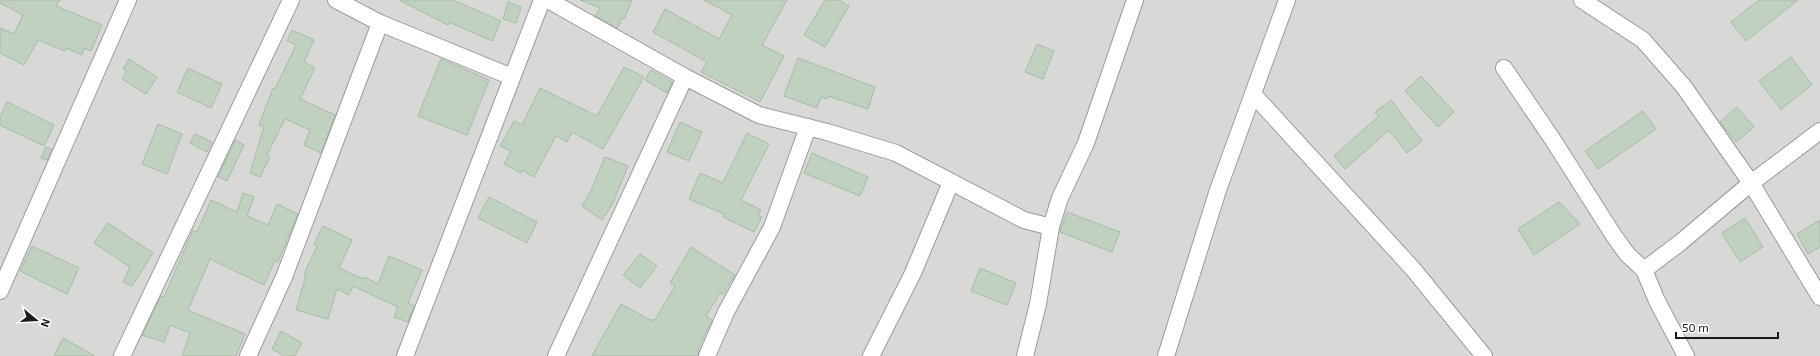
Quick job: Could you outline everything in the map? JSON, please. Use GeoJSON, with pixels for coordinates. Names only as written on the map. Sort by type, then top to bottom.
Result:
{"type":"FeatureCollection","features":[{"type":"Feature","properties":{"kind":"street"},"geometry":{"type":"LineString","coordinates":[[0,291],[128,0]]}},
{"type":"Feature","properties":{"kind":"street"},"geometry":{"type":"LineString","coordinates":[[122,356],[291,0]]}},
{"type":"Feature","properties":{"kind":"street"},"geometry":{"type":"LineString","coordinates":[[336,0],[380,23],[512,77]]}},
{"type":"Feature","properties":{"kind":"street"},"geometry":{"type":"LineString","coordinates":[[405,356],[542,0]]}},
{"type":"Feature","properties":{"kind":"street"},"geometry":{"type":"LineString","coordinates":[[548,0],[685,77],[759,115],[808,127],[896,154],[1024,220],[1051,227]]}},
{"type":"Feature","properties":{"kind":"street"},"geometry":{"type":"LineString","coordinates":[[1025,356],[1038,304],[1051,227],[1060,198],[1086,143],[1135,0]]}},
{"type":"Feature","properties":{"kind":"street"},"geometry":{"type":"LineString","coordinates":[[1166,356],[1218,190],[1287,0]]}},
{"type":"Feature","properties":{"kind":"street"},"geometry":{"type":"LineString","coordinates":[[1582,0],[1643,40],[1684,87],[1751,183],[1820,297]]}},
{"type":"Feature","properties":{"kind":"street"},"geometry":{"type":"LineString","coordinates":[[248,356],[284,277],[380,23]]}},
{"type":"Feature","properties":{"kind":"street"},"geometry":{"type":"LineString","coordinates":[[1504,68],[1553,140],[1614,236],[1627,254],[1644,270],[1657,301],[1686,356]]}},
{"type":"Feature","properties":{"kind":"street"},"geometry":{"type":"LineString","coordinates":[[556,356],[685,77]]}},
{"type":"Feature","properties":{"kind":"street"},"geometry":{"type":"LineString","coordinates":[[1253,94],[1413,269],[1484,356]]}},
{"type":"Feature","properties":{"kind":"street"},"geometry":{"type":"LineString","coordinates":[[707,356],[726,312],[772,228],[808,127]]}},
{"type":"Feature","properties":{"kind":"street"},"geometry":{"type":"LineString","coordinates":[[1644,270],[1681,242],[1751,183],[1820,131]]}},
{"type":"Feature","properties":{"kind":"street"},"geometry":{"type":"LineString","coordinates":[[871,356],[913,273],[951,182]]}},
{"type":"Feature","properties":{"kind":"shaded area"},"geometry":{"type":"Polygon","coordinates":[[[0,0],[1820,0],[1820,356],[0,356],[0,0]]]}},
{"type":"Feature","properties":{"kind":"building"},"geometry":{"type":"Polygon","coordinates":[[[0,0],[60,0],[56,6],[102,25],[91,51],[84,48],[82,55],[66,48],[65,51],[38,40],[24,65],[0,53],[0,28],[14,34],[23,15],[0,3],[0,0]]]}},
{"type":"Feature","properties":{"kind":"building"},"geometry":{"type":"Polygon","coordinates":[[[399,0],[453,0],[501,21],[492,41],[449,22],[448,25],[399,0]]]}},
{"type":"Feature","properties":{"kind":"building"},"geometry":{"type":"Polygon","coordinates":[[[580,0],[632,0],[624,19],[622,18],[617,28],[595,16],[600,8],[580,0]]]}},
{"type":"Feature","properties":{"kind":"building"},"geometry":{"type":"Polygon","coordinates":[[[704,0],[787,0],[762,45],[784,56],[760,102],[701,72],[707,62],[653,32],[665,9],[719,39],[732,15],[704,0]]]}},
{"type":"Feature","properties":{"kind":"building"},"geometry":{"type":"Polygon","coordinates":[[[825,0],[839,0],[849,6],[825,47],[804,35],[825,0]]]}},
{"type":"Feature","properties":{"kind":"building"},"geometry":{"type":"Polygon","coordinates":[[[1759,0],[1798,0],[1746,41],[1731,22],[1759,0]]]}},
{"type":"Feature","properties":{"kind":"building"},"geometry":{"type":"Polygon","coordinates":[[[508,2],[521,7],[516,23],[503,19],[508,2]]]}},
{"type":"Feature","properties":{"kind":"building"},"geometry":{"type":"Polygon","coordinates":[[[292,30],[314,40],[304,62],[315,68],[300,99],[335,115],[321,153],[304,145],[310,130],[285,119],[267,155],[270,157],[260,177],[250,173],[264,127],[259,125],[273,88],[275,89],[296,45],[287,41],[292,30]]]}},
{"type":"Feature","properties":{"kind":"building"},"geometry":{"type":"Polygon","coordinates":[[[1037,44],[1054,51],[1043,79],[1025,72],[1037,44]]]}},
{"type":"Feature","properties":{"kind":"building"},"geometry":{"type":"Polygon","coordinates":[[[1791,57],[1812,85],[1781,109],[1759,81],[1791,57]]]}},
{"type":"Feature","properties":{"kind":"building"},"geometry":{"type":"Polygon","coordinates":[[[798,58],[875,87],[868,109],[828,96],[827,99],[821,97],[817,108],[784,96],[798,58]]]}},
{"type":"Feature","properties":{"kind":"building"},"geometry":{"type":"Polygon","coordinates":[[[129,59],[157,77],[146,94],[122,79],[127,71],[123,69],[129,59]]]}},
{"type":"Feature","properties":{"kind":"building"},"geometry":{"type":"Polygon","coordinates":[[[441,59],[489,80],[467,135],[418,116],[441,59]]]}},
{"type":"Feature","properties":{"kind":"building"},"geometry":{"type":"Polygon","coordinates":[[[624,67],[644,77],[603,149],[572,132],[567,142],[556,136],[534,177],[522,170],[521,173],[504,164],[511,151],[500,146],[514,121],[522,125],[540,88],[597,116],[624,67]]]}},
{"type":"Feature","properties":{"kind":"building"},"geometry":{"type":"Polygon","coordinates":[[[188,68],[222,84],[211,108],[177,92],[188,68]]]}},
{"type":"Feature","properties":{"kind":"building"},"geometry":{"type":"Polygon","coordinates":[[[651,70],[672,82],[667,93],[645,80],[651,70]]]}},
{"type":"Feature","properties":{"kind":"building"},"geometry":{"type":"Polygon","coordinates":[[[1421,76],[1454,112],[1438,127],[1405,91],[1421,76]]]}},
{"type":"Feature","properties":{"kind":"building"},"geometry":{"type":"Polygon","coordinates":[[[1391,100],[1422,141],[1407,153],[1389,130],[1345,169],[1334,156],[1379,116],[1375,112],[1391,100]]]}},
{"type":"Feature","properties":{"kind":"building"},"geometry":{"type":"Polygon","coordinates":[[[7,102],[54,125],[44,146],[0,125],[0,117],[7,102]]]}},
{"type":"Feature","properties":{"kind":"building"},"geometry":{"type":"Polygon","coordinates":[[[1737,107],[1754,127],[1736,142],[1720,122],[1737,107]]]}},
{"type":"Feature","properties":{"kind":"building"},"geometry":{"type":"Polygon","coordinates":[[[1643,111],[1656,129],[1598,169],[1585,151],[1643,111]]]}},
{"type":"Feature","properties":{"kind":"building"},"geometry":{"type":"Polygon","coordinates":[[[680,122],[702,132],[689,161],[667,152],[680,122]]]}},
{"type":"Feature","properties":{"kind":"building"},"geometry":{"type":"Polygon","coordinates":[[[158,124],[182,134],[167,174],[142,164],[158,124]]]}},
{"type":"Feature","properties":{"kind":"building"},"geometry":{"type":"Polygon","coordinates":[[[747,133],[769,144],[741,200],[761,210],[758,215],[762,217],[754,232],[723,217],[724,214],[689,199],[700,173],[723,183],[747,133]]]}},
{"type":"Feature","properties":{"kind":"building"},"geometry":{"type":"Polygon","coordinates":[[[195,134],[212,142],[207,152],[190,143],[195,134]]]}},
{"type":"Feature","properties":{"kind":"building"},"geometry":{"type":"Polygon","coordinates":[[[235,140],[244,145],[227,181],[218,177],[235,140]]]}},
{"type":"Feature","properties":{"kind":"building"},"geometry":{"type":"Polygon","coordinates":[[[46,147],[52,149],[47,160],[41,158],[46,147]]]}},
{"type":"Feature","properties":{"kind":"building"},"geometry":{"type":"Polygon","coordinates":[[[812,153],[868,177],[860,196],[804,173],[812,153]]]}},
{"type":"Feature","properties":{"kind":"building"},"geometry":{"type":"Polygon","coordinates":[[[605,157],[628,166],[612,205],[602,220],[582,206],[589,195],[605,157]]]}},
{"type":"Feature","properties":{"kind":"building"},"geometry":{"type":"Polygon","coordinates":[[[243,193],[254,197],[247,216],[268,225],[277,204],[298,214],[278,262],[275,260],[264,285],[210,259],[188,310],[245,334],[236,356],[182,356],[190,333],[170,325],[164,342],[142,335],[161,296],[164,297],[193,230],[197,232],[211,200],[237,212],[243,193]]]}},
{"type":"Feature","properties":{"kind":"building"},"geometry":{"type":"Polygon","coordinates":[[[489,197],[537,222],[527,243],[478,218],[489,197]]]}},
{"type":"Feature","properties":{"kind":"building"},"geometry":{"type":"Polygon","coordinates":[[[1559,202],[1580,224],[1534,255],[1518,229],[1559,202]]]}},
{"type":"Feature","properties":{"kind":"building"},"geometry":{"type":"Polygon","coordinates":[[[1067,212],[1120,232],[1112,252],[1060,232],[1067,212]]]}},
{"type":"Feature","properties":{"kind":"building"},"geometry":{"type":"Polygon","coordinates":[[[1745,218],[1763,247],[1740,262],[1722,233],[1745,218]]]}},
{"type":"Feature","properties":{"kind":"building"},"geometry":{"type":"Polygon","coordinates":[[[1820,220],[1820,247],[1808,254],[1797,234],[1820,220]]]}},
{"type":"Feature","properties":{"kind":"building"},"geometry":{"type":"Polygon","coordinates":[[[108,223],[153,253],[132,286],[123,282],[130,267],[94,243],[108,223]]]}},
{"type":"Feature","properties":{"kind":"building"},"geometry":{"type":"Polygon","coordinates":[[[323,226],[352,240],[339,268],[363,279],[364,277],[378,284],[389,256],[422,270],[408,303],[414,306],[408,322],[394,317],[398,307],[353,286],[349,295],[337,289],[328,319],[296,310],[306,275],[304,274],[317,246],[314,244],[323,226]]]}},
{"type":"Feature","properties":{"kind":"building"},"geometry":{"type":"Polygon","coordinates":[[[32,246],[79,268],[67,294],[20,271],[32,246]]]}},
{"type":"Feature","properties":{"kind":"building"},"geometry":{"type":"Polygon","coordinates":[[[691,247],[735,275],[723,294],[720,293],[706,316],[712,320],[698,349],[698,356],[592,356],[621,304],[652,321],[653,319],[655,320],[675,286],[670,283],[691,247]]]}},
{"type":"Feature","properties":{"kind":"building"},"geometry":{"type":"Polygon","coordinates":[[[640,254],[657,266],[640,288],[623,275],[640,254]]]}},
{"type":"Feature","properties":{"kind":"building"},"geometry":{"type":"Polygon","coordinates":[[[980,268],[1016,283],[1007,305],[971,291],[980,268]]]}},
{"type":"Feature","properties":{"kind":"building"},"geometry":{"type":"Polygon","coordinates":[[[281,331],[302,343],[295,356],[284,356],[272,349],[281,331]]]}},
{"type":"Feature","properties":{"kind":"building"},"geometry":{"type":"Polygon","coordinates":[[[63,338],[95,356],[54,356],[63,338]]]}}]}
